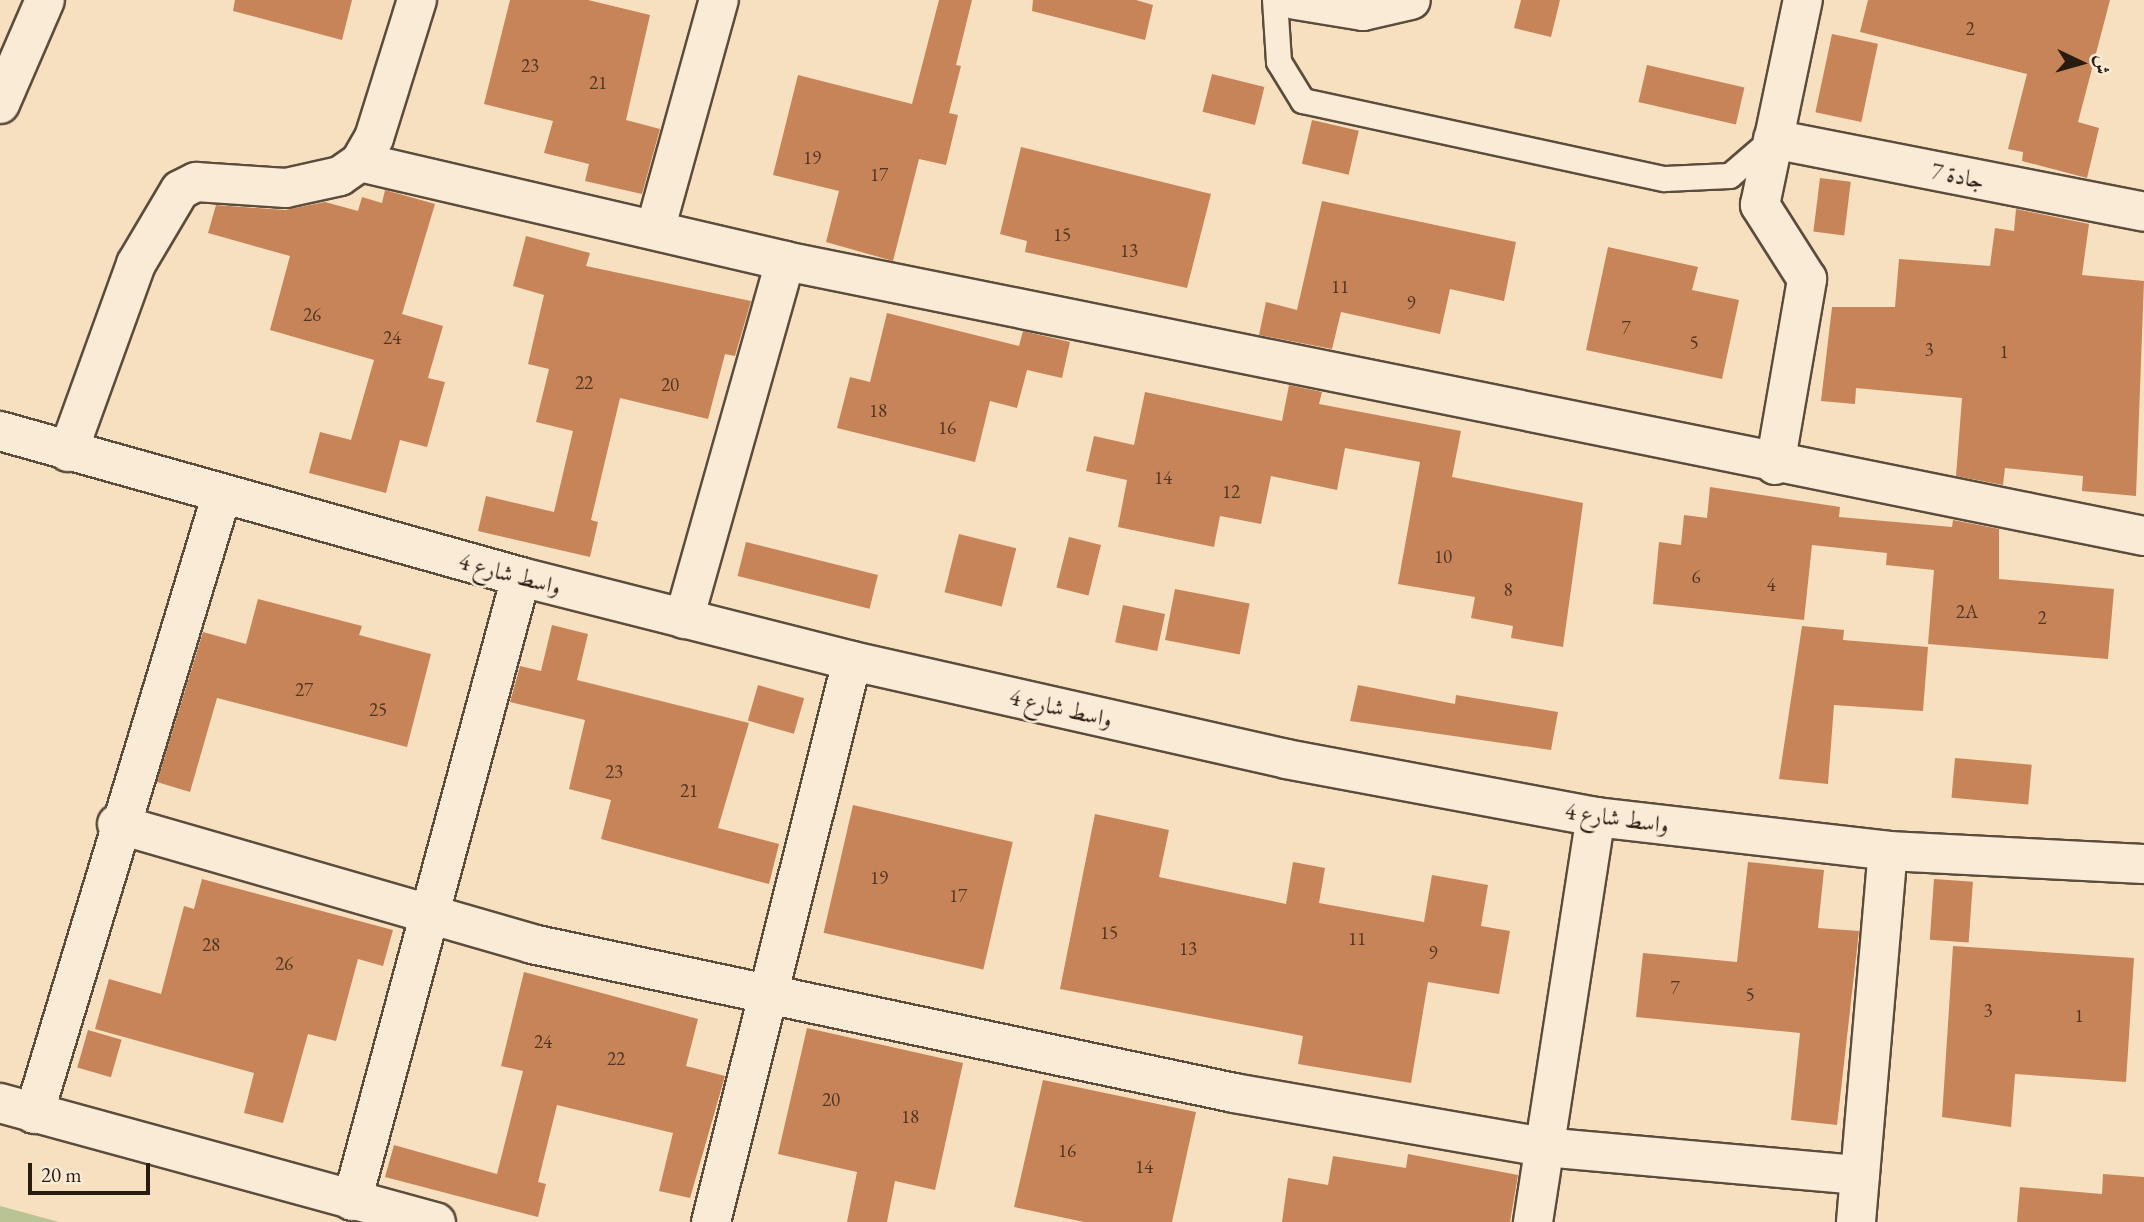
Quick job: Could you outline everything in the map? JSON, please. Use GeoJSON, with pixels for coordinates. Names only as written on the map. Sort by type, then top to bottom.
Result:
{"type":"FeatureCollection","features":[{"type":"Feature","properties":{"kind":"street"},"geometry":{"type":"LineString","coordinates":[[2,95],[45,0]]}},
{"type":"Feature","properties":{"kind":"street"},"geometry":{"type":"LineString","coordinates":[[68,452],[136,264],[180,190],[195,182],[286,188],[340,176],[360,162],[374,138],[417,0]]}},
{"type":"Feature","properties":{"kind":"street"},"geometry":{"type":"LineString","coordinates":[[655,230],[719,0]]}},
{"type":"Feature","properties":{"kind":"street"},"geometry":{"type":"LineString","coordinates":[[1296,0],[1363,11],[1411,0]]}},
{"type":"Feature","properties":{"kind":"street"},"geometry":{"type":"LineString","coordinates":[[1774,465],[1807,278],[1760,205],[1803,0]]}},
{"type":"Feature","properties":{"kind":"street","name":"جادة 7"},"geometry":{"type":"LineString","coordinates":[[1773,139],[2144,212]]}},
{"type":"Feature","properties":{"kind":"street"},"geometry":{"type":"LineString","coordinates":[[360,162],[785,261],[1774,465],[2144,536]]}},
{"type":"Feature","properties":{"kind":"street"},"geometry":{"type":"LineString","coordinates":[[684,619],[785,261]]}},
{"type":"Feature","properties":{"kind":"street","name":"واسط شارع 4"},"geometry":{"type":"LineString","coordinates":[[0,431],[221,497],[684,619],[852,661],[1286,759],[1596,817],[1888,850],[2144,864]]}},
{"type":"Feature","properties":{"kind":"street"},"geometry":{"type":"LineString","coordinates":[[221,497],[117,824],[17,1109],[436,1222]]}},
{"type":"Feature","properties":{"kind":"street"},"geometry":{"type":"LineString","coordinates":[[352,1201],[427,915],[521,577]]}},
{"type":"Feature","properties":{"kind":"street"},"geometry":{"type":"LineString","coordinates":[[711,1222],[852,661]]}},
{"type":"Feature","properties":{"kind":"street"},"geometry":{"type":"LineString","coordinates":[[1533,1222],[1596,817]]}},
{"type":"Feature","properties":{"kind":"street"},"geometry":{"type":"LineString","coordinates":[[117,824],[427,915],[769,997],[1234,1093],[1544,1147],[1860,1175]]}},
{"type":"Feature","properties":{"kind":"street"},"geometry":{"type":"LineString","coordinates":[[1856,1222],[1888,850]]}},
{"type":"Feature","properties":{"kind":"lane"},"geometry":{"type":"LineString","coordinates":[[1275,0],[1279,62],[1303,101],[1665,179],[1730,176],[1773,139]]}},
{"type":"Feature","properties":{"kind":"green space"},"geometry":{"type":"Polygon","coordinates":[[[0,1206],[59,1222],[0,1222],[0,1206]]]}},
{"type":"Feature","properties":{"kind":"building"},"geometry":{"type":"Polygon","coordinates":[[[235,0],[352,0],[342,40],[233,11],[235,0]]]}},
{"type":"Feature","properties":{"kind":"building"},"geometry":{"type":"Polygon","coordinates":[[[510,0],[588,0],[650,15],[626,120],[660,129],[642,194],[585,181],[589,164],[544,153],[553,121],[484,104],[510,0]]]}},
{"type":"Feature","properties":{"kind":"building"},"geometry":{"type":"Polygon","coordinates":[[[939,0],[972,0],[956,65],[961,66],[949,113],[958,115],[946,165],[919,159],[893,261],[826,242],[839,191],[773,175],[798,75],[912,104],[939,0]]]}},
{"type":"Feature","properties":{"kind":"building"},"geometry":{"type":"Polygon","coordinates":[[[1033,0],[1136,0],[1153,5],[1145,40],[1032,11],[1033,0]]]}},
{"type":"Feature","properties":{"kind":"building"},"geometry":{"type":"Polygon","coordinates":[[[1521,0],[1560,0],[1551,37],[1514,28],[1521,0]]]}},
{"type":"Feature","properties":{"kind":"building"},"geometry":{"type":"Polygon","coordinates":[[[1868,0],[2110,0],[2078,122],[2099,128],[2087,178],[2022,161],[2023,152],[2008,149],[2027,74],[1860,32],[1868,0]]]}},
{"type":"Feature","properties":{"kind":"building"},"geometry":{"type":"Polygon","coordinates":[[[1832,34],[1878,44],[1861,122],[1815,112],[1832,34]]]}},
{"type":"Feature","properties":{"kind":"building"},"geometry":{"type":"Polygon","coordinates":[[[1647,65],[1744,87],[1736,125],[1638,102],[1647,65]]]}},
{"type":"Feature","properties":{"kind":"building"},"geometry":{"type":"Polygon","coordinates":[[[1212,74],[1264,87],[1255,125],[1203,112],[1212,74]]]}},
{"type":"Feature","properties":{"kind":"building"},"geometry":{"type":"Polygon","coordinates":[[[1312,120],[1359,131],[1349,175],[1302,164],[1312,120]]]}},
{"type":"Feature","properties":{"kind":"building"},"geometry":{"type":"Polygon","coordinates":[[[1021,147],[1211,194],[1187,288],[1025,252],[1027,241],[1000,234],[1021,147]]]}},
{"type":"Feature","properties":{"kind":"building"},"geometry":{"type":"Polygon","coordinates":[[[1820,178],[1851,182],[1844,235],[1813,232],[1820,178]]]}},
{"type":"Feature","properties":{"kind":"building"},"geometry":{"type":"Polygon","coordinates":[[[385,190],[435,204],[402,314],[443,326],[428,378],[445,382],[427,447],[400,440],[386,493],[309,473],[320,432],[351,440],[374,360],[270,330],[290,256],[208,233],[216,205],[285,210],[325,202],[358,211],[362,197],[382,203],[385,190]]]}},
{"type":"Feature","properties":{"kind":"building"},"geometry":{"type":"Polygon","coordinates":[[[1322,201],[1516,242],[1504,301],[1450,289],[1440,334],[1341,312],[1332,349],[1259,335],[1266,302],[1297,310],[1322,201]]]}},
{"type":"Feature","properties":{"kind":"building"},"geometry":{"type":"Polygon","coordinates":[[[2016,209],[2089,224],[2082,275],[2144,281],[2136,496],[2082,491],[2083,476],[2005,468],[2003,485],[1956,476],[1962,398],[1856,388],[1855,404],[1821,401],[1832,307],[1895,307],[1899,259],[1990,266],[1995,228],[2014,231],[2016,209]]]}},
{"type":"Feature","properties":{"kind":"building"},"geometry":{"type":"Polygon","coordinates":[[[526,236],[590,253],[586,266],[751,301],[735,356],[725,354],[708,419],[620,398],[591,520],[598,522],[590,557],[478,531],[486,496],[554,512],[573,431],[536,422],[549,369],[528,364],[544,295],[513,286],[526,236]]]}},
{"type":"Feature","properties":{"kind":"building"},"geometry":{"type":"Polygon","coordinates":[[[1608,247],[1698,267],[1692,290],[1739,300],[1722,379],[1586,350],[1608,247]]]}},
{"type":"Feature","properties":{"kind":"building"},"geometry":{"type":"Polygon","coordinates":[[[887,313],[1019,346],[1023,331],[1070,342],[1062,378],[1027,370],[1017,408],[990,401],[975,462],[837,428],[850,377],[870,382],[887,313]]]}},
{"type":"Feature","properties":{"kind":"building"},"geometry":{"type":"Polygon","coordinates":[[[1289,385],[1322,392],[1319,404],[1461,431],[1452,477],[1583,503],[1563,647],[1511,638],[1513,626],[1471,618],[1475,597],[1398,584],[1420,462],[1345,448],[1337,490],[1271,476],[1261,524],[1220,516],[1214,547],[1118,527],[1127,480],[1086,471],[1094,436],[1134,445],[1145,392],[1282,421],[1289,385]]]}},
{"type":"Feature","properties":{"kind":"building"},"geometry":{"type":"Polygon","coordinates":[[[1710,487],[1840,507],[1839,517],[1952,527],[1953,520],[1999,529],[1999,579],[2114,589],[2108,659],[1928,644],[1934,570],[1886,565],[1887,553],[1812,545],[1804,620],[1653,604],[1659,542],[1681,545],[1684,515],[1707,518],[1710,487]]]}},
{"type":"Feature","properties":{"kind":"building"},"geometry":{"type":"Polygon","coordinates":[[[959,534],[1016,548],[1002,606],[944,592],[959,534]]]}},
{"type":"Feature","properties":{"kind":"building"},"geometry":{"type":"Polygon","coordinates":[[[1069,537],[1101,545],[1088,595],[1056,587],[1069,537]]]}},
{"type":"Feature","properties":{"kind":"building"},"geometry":{"type":"Polygon","coordinates":[[[746,542],[878,575],[869,609],[738,576],[746,542]]]}},
{"type":"Feature","properties":{"kind":"building"},"geometry":{"type":"Polygon","coordinates":[[[1175,589],[1250,604],[1240,655],[1165,640],[1175,589]]]}},
{"type":"Feature","properties":{"kind":"building"},"geometry":{"type":"Polygon","coordinates":[[[258,599],[362,626],[359,635],[431,654],[407,747],[217,698],[190,792],[157,782],[203,632],[246,644],[258,599]]]}},
{"type":"Feature","properties":{"kind":"building"},"geometry":{"type":"Polygon","coordinates":[[[1123,605],[1165,614],[1157,651],[1115,642],[1123,605]]]}},
{"type":"Feature","properties":{"kind":"building"},"geometry":{"type":"Polygon","coordinates":[[[552,625],[588,634],[577,680],[749,723],[718,828],[779,844],[769,884],[601,839],[611,800],[569,789],[585,720],[510,702],[520,666],[541,671],[552,625]]]}},
{"type":"Feature","properties":{"kind":"building"},"geometry":{"type":"Polygon","coordinates":[[[1802,626],[1844,630],[1843,640],[1928,647],[1923,711],[1834,705],[1828,784],[1779,779],[1802,626]]]}},
{"type":"Feature","properties":{"kind":"building"},"geometry":{"type":"Polygon","coordinates":[[[758,685],[804,698],[794,734],[748,721],[758,685]]]}},
{"type":"Feature","properties":{"kind":"building"},"geometry":{"type":"Polygon","coordinates":[[[1358,685],[1455,704],[1456,695],[1558,712],[1551,750],[1350,721],[1358,685]]]}},
{"type":"Feature","properties":{"kind":"building"},"geometry":{"type":"Polygon","coordinates":[[[1955,758],[2032,765],[2028,805],[1952,798],[1955,758]]]}},
{"type":"Feature","properties":{"kind":"building"},"geometry":{"type":"Polygon","coordinates":[[[853,805],[1013,842],[983,970],[824,933],[853,805]]]}},
{"type":"Feature","properties":{"kind":"building"},"geometry":{"type":"Polygon","coordinates":[[[1095,814],[1169,830],[1159,877],[1286,904],[1293,862],[1325,868],[1319,903],[1424,922],[1432,875],[1488,885],[1481,926],[1510,931],[1499,994],[1428,982],[1411,1083],[1298,1064],[1303,1036],[1060,989],[1095,814]]]}},
{"type":"Feature","properties":{"kind":"building"},"geometry":{"type":"Polygon","coordinates":[[[1748,862],[1824,870],[1818,928],[1859,931],[1837,1125],[1791,1120],[1800,1033],[1636,1017],[1643,953],[1737,962],[1748,862]]]}},
{"type":"Feature","properties":{"kind":"building"},"geometry":{"type":"Polygon","coordinates":[[[202,879],[393,930],[383,966],[358,959],[336,1041],[308,1034],[283,1123],[244,1113],[254,1073],[95,1029],[109,979],[161,994],[184,906],[194,909],[202,879]]]}},
{"type":"Feature","properties":{"kind":"building"},"geometry":{"type":"Polygon","coordinates":[[[1934,879],[1973,882],[1969,943],[1930,940],[1934,879]]]}},
{"type":"Feature","properties":{"kind":"building"},"geometry":{"type":"Polygon","coordinates":[[[1953,946],[2134,958],[2126,1082],[2015,1074],[2011,1127],[1942,1117],[1953,946]]]}},
{"type":"Feature","properties":{"kind":"building"},"geometry":{"type":"Polygon","coordinates":[[[524,972],[698,1019],[686,1066],[725,1076],[690,1198],[659,1191],[673,1133],[557,1105],[538,1182],[546,1184],[538,1217],[385,1177],[394,1145],[497,1174],[523,1071],[501,1066],[524,972]]]}},
{"type":"Feature","properties":{"kind":"building"},"geometry":{"type":"Polygon","coordinates":[[[807,1028],[963,1063],[935,1190],[895,1181],[887,1222],[847,1222],[857,1172],[778,1154],[807,1028]]]}},
{"type":"Feature","properties":{"kind":"building"},"geometry":{"type":"Polygon","coordinates":[[[88,1030],[122,1040],[111,1077],[77,1067],[88,1030]]]}},
{"type":"Feature","properties":{"kind":"building"},"geometry":{"type":"Polygon","coordinates":[[[1043,1080],[1196,1112],[1172,1222],[1084,1222],[1014,1207],[1043,1080]]]}},
{"type":"Feature","properties":{"kind":"building"},"geometry":{"type":"Polygon","coordinates":[[[1408,1154],[1518,1175],[1510,1222],[1282,1222],[1288,1178],[1328,1185],[1333,1156],[1406,1168],[1408,1154]]]}},
{"type":"Feature","properties":{"kind":"building"},"geometry":{"type":"Polygon","coordinates":[[[2103,1174],[2144,1177],[2144,1222],[2017,1222],[2020,1187],[2102,1194],[2103,1174]]]}}]}
